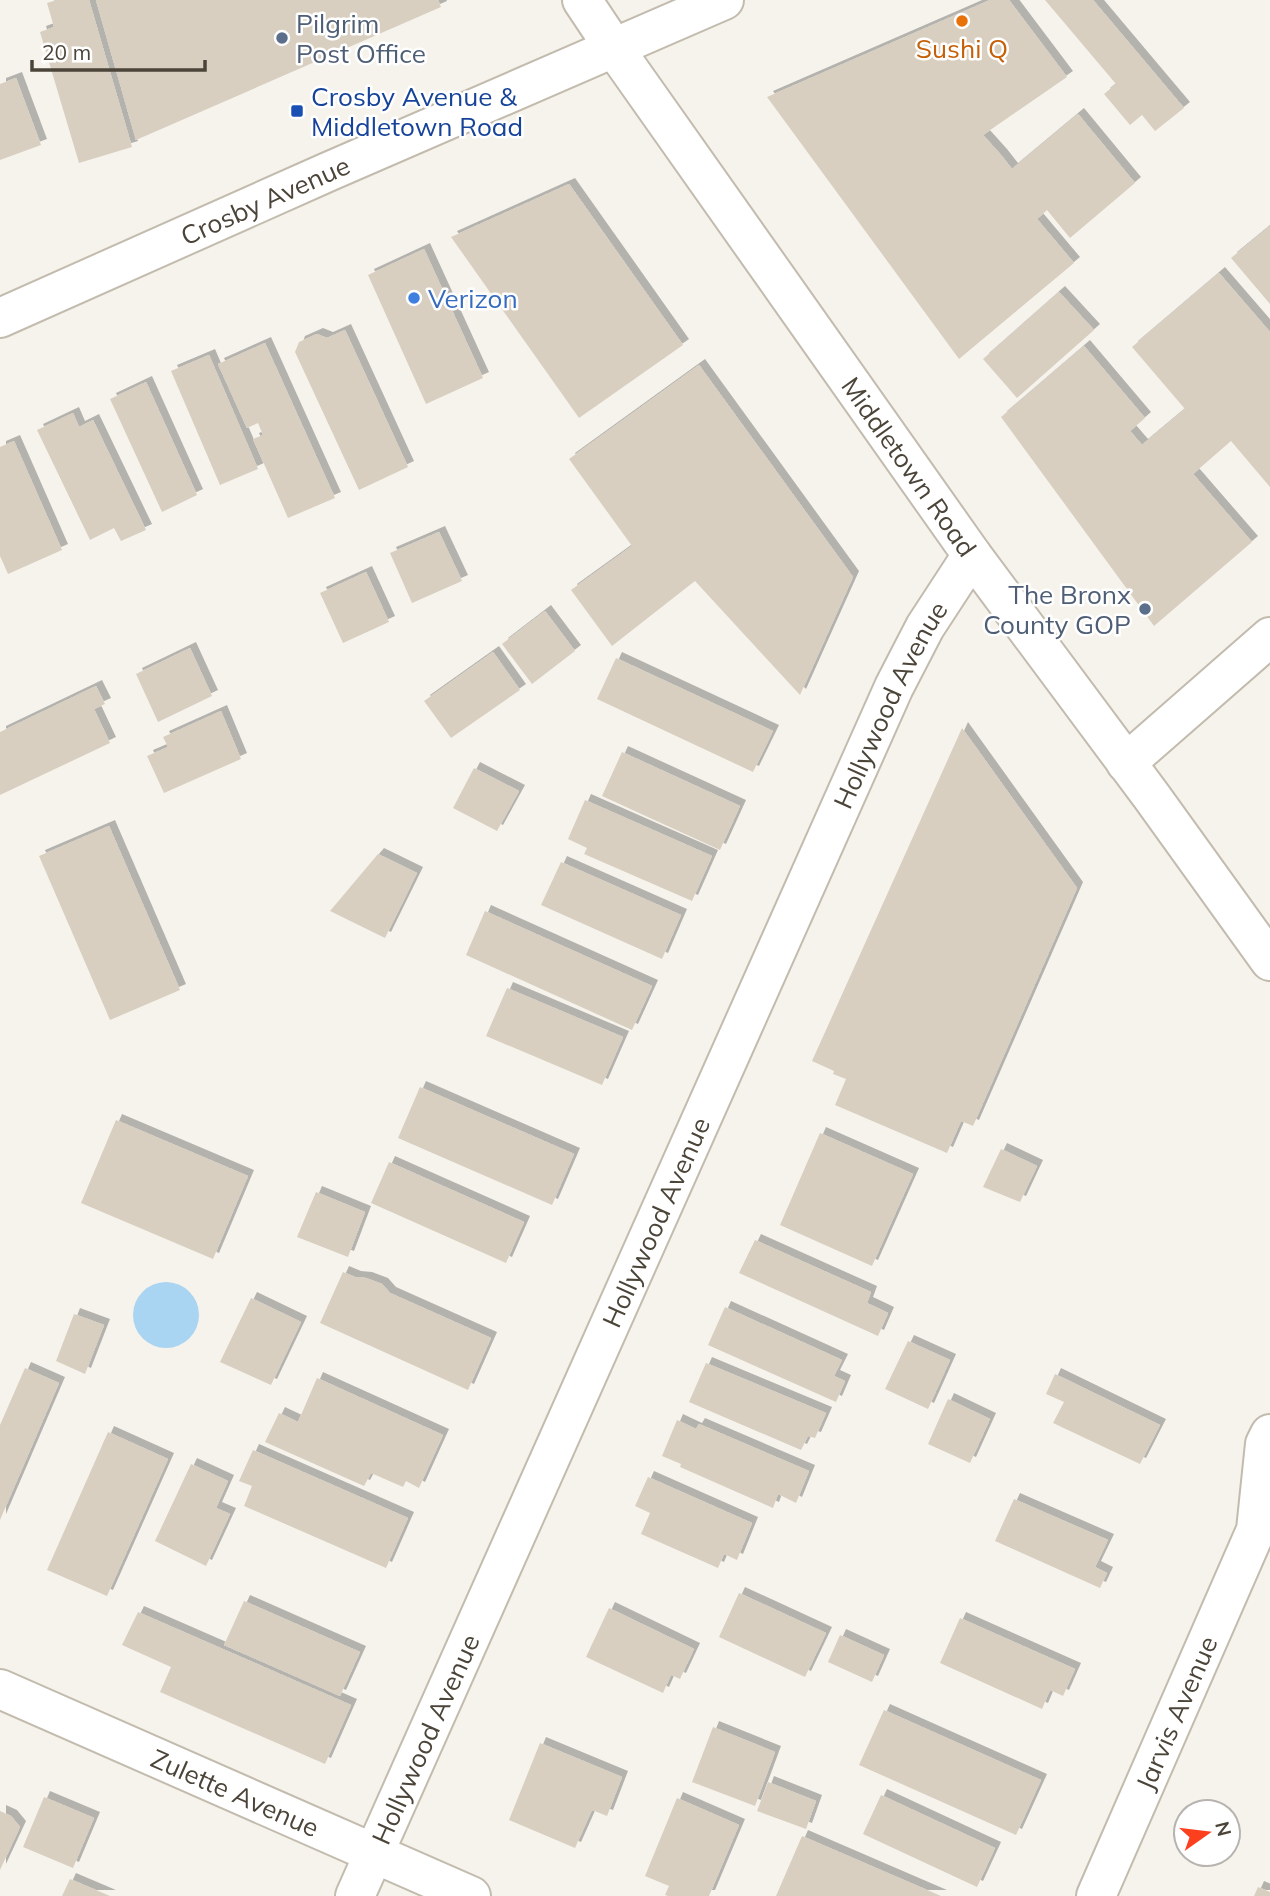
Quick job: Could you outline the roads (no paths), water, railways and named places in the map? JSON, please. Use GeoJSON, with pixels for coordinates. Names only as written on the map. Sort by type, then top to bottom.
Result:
{"type":"FeatureCollection","features":[{"type":"Feature","properties":{"kind":"street","name":"Middletown Road"},"geometry":{"type":"LineString","coordinates":[[582,0],[972,555],[1270,961]]}},
{"type":"Feature","properties":{"kind":"street","name":"Crosby Avenue"},"geometry":{"type":"LineString","coordinates":[[0,318],[724,0]]}},
{"type":"Feature","properties":{"kind":"street","name":"Hollywood Avenue"},"geometry":{"type":"LineString","coordinates":[[355,1896],[894,687],[925,627],[972,555]]}},
{"type":"Feature","properties":{"kind":"street"},"geometry":{"type":"LineString","coordinates":[[1126,763],[1270,637]]}},
{"type":"Feature","properties":{"kind":"street","name":"Jarvis Avenue"},"geometry":{"type":"LineString","coordinates":[[1096,1896],[1263,1525],[1265,1444],[1270,1434]]}},
{"type":"Feature","properties":{"kind":"street","name":"Zulette Avenue"},"geometry":{"type":"LineString","coordinates":[[0,1689],[471,1896]]}},
{"type":"Feature","properties":{"kind":"water"},"geometry":{"type":"Polygon","coordinates":[[[159,1282],[173,1282],[185,1287],[194,1296],[199,1315],[197,1328],[190,1339],[173,1348],[159,1348],[147,1343],[138,1334],[133,1322],[133,1308],[138,1296],[147,1287],[159,1282]]]}},
{"type":"Feature","properties":{"kind":"place","name":"Sushi Q"},"geometry":{"type":"Point","coordinates":[962,21]}},
{"type":"Feature","properties":{"kind":"place","name":"Pilgrim Post Office"},"geometry":{"type":"Point","coordinates":[282,38]}},
{"type":"Feature","properties":{"kind":"place","name":"Crosby Avenue & Middletown Road"},"geometry":{"type":"Point","coordinates":[297,111]}},
{"type":"Feature","properties":{"kind":"place","name":"Verizon"},"geometry":{"type":"Point","coordinates":[414,298]}},
{"type":"Feature","properties":{"kind":"place","name":"The Bronx County GOP"},"geometry":{"type":"Point","coordinates":[1145,609]}}]}
